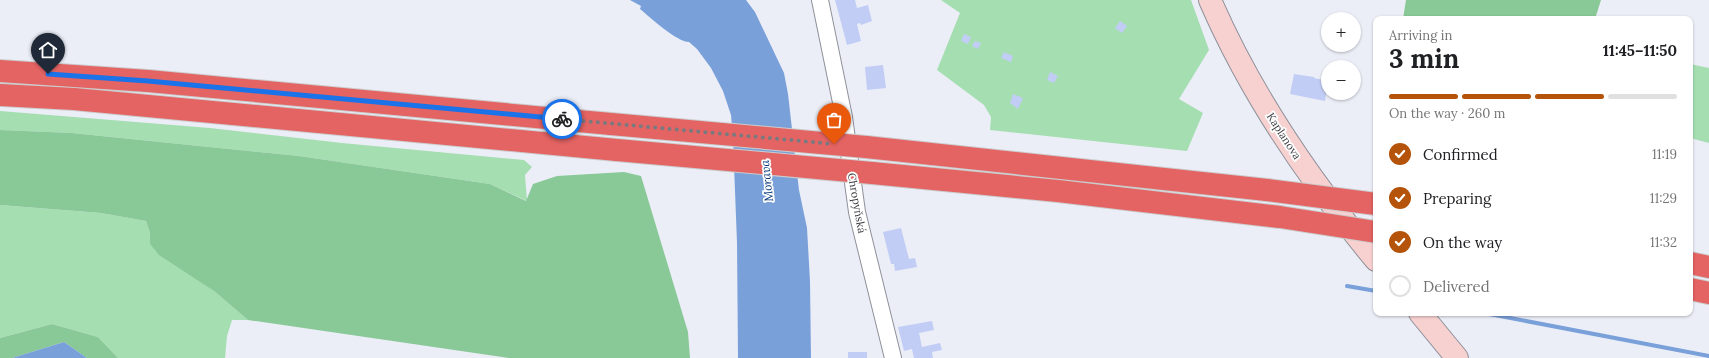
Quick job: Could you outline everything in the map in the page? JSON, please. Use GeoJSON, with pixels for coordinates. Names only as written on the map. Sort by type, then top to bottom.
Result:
{"type":"FeatureCollection","features":[{"type":"Feature","properties":{"kind":"highway"},"geometry":{"type":"LineString","coordinates":[[0,71],[148,81],[866,147],[1267,190],[1373,204]]}},
{"type":"Feature","properties":{"kind":"highway"},"geometry":{"type":"LineString","coordinates":[[0,95],[81,100],[1058,191],[1280,217],[1373,232]]}},
{"type":"Feature","properties":{"kind":"highway"},"geometry":{"type":"LineString","coordinates":[[1693,264],[1709,267]]}},
{"type":"Feature","properties":{"kind":"highway"},"geometry":{"type":"LineString","coordinates":[[1693,290],[1709,293]]}},
{"type":"Feature","properties":{"kind":"main road","name":"Kaplanova"},"geometry":{"type":"LineString","coordinates":[[1210,0],[1237,56],[1282,134],[1352,232],[1373,256]]}},
{"type":"Feature","properties":{"kind":"main road"},"geometry":{"type":"LineString","coordinates":[[1422,316],[1457,358]]}},
{"type":"Feature","properties":{"kind":"street","name":"Chropyňská"},"geometry":{"type":"LineString","coordinates":[[820,0],[844,117],[857,212],[892,358]]}},
{"type":"Feature","properties":{"kind":"green space"},"geometry":{"type":"Polygon","coordinates":[[[941,0],[1191,0],[1209,50],[1179,99],[1203,113],[1187,151],[990,130],[991,117],[984,105],[937,70],[960,13],[941,0]]]}},
{"type":"Feature","properties":{"kind":"green space"},"geometry":{"type":"Polygon","coordinates":[[[1406,0],[1601,0],[1596,16],[1403,16],[1406,0]]]}},
{"type":"Feature","properties":{"kind":"green space"},"geometry":{"type":"Polygon","coordinates":[[[1693,65],[1709,68],[1709,143],[1693,139],[1693,65]]]}},
{"type":"Feature","properties":{"kind":"green space"},"geometry":{"type":"Polygon","coordinates":[[[0,111],[210,128],[342,143],[524,160],[532,167],[525,175],[527,201],[490,184],[299,156],[72,133],[0,130],[0,111]]]}},
{"type":"Feature","properties":{"kind":"green space"},"geometry":{"type":"Polygon","coordinates":[[[0,130],[72,133],[299,156],[490,184],[526,201],[533,184],[557,176],[624,172],[641,176],[688,332],[690,358],[509,358],[248,320],[214,291],[159,255],[150,244],[150,233],[146,221],[101,213],[0,205],[0,130]]]}},
{"type":"Feature","properties":{"kind":"green space"},"geometry":{"type":"Polygon","coordinates":[[[0,205],[101,213],[146,221],[150,233],[150,244],[214,291],[248,320],[232,320],[227,336],[225,358],[118,358],[98,337],[52,324],[0,338],[0,205]]]}},
{"type":"Feature","properties":{"kind":"green space"},"geometry":{"type":"Polygon","coordinates":[[[52,324],[98,337],[118,358],[87,358],[64,342],[12,358],[0,358],[0,338],[52,324]]]}},
{"type":"Feature","properties":{"kind":"water","name":"Morava"},"geometry":{"type":"Polygon","coordinates":[[[630,0],[746,0],[755,12],[784,73],[788,94],[799,190],[807,228],[810,281],[811,358],[738,358],[737,243],[731,115],[723,91],[711,68],[697,49],[689,42],[678,38],[664,29],[640,9],[641,6],[630,0]]]}},
{"type":"Feature","properties":{"kind":"water"},"geometry":{"type":"Polygon","coordinates":[[[64,342],[87,358],[12,358],[64,342]]]}},
{"type":"Feature","properties":{"kind":"building"},"geometry":{"type":"Polygon","coordinates":[[[835,0],[855,0],[857,8],[868,5],[872,21],[861,25],[860,23],[857,24],[861,41],[847,45],[835,0]]]}},
{"type":"Feature","properties":{"kind":"building"},"geometry":{"type":"Polygon","coordinates":[[[1120,21],[1127,26],[1122,33],[1115,28],[1120,21]]]}},
{"type":"Feature","properties":{"kind":"building"},"geometry":{"type":"Polygon","coordinates":[[[964,34],[971,37],[968,44],[961,41],[964,34]]]}},
{"type":"Feature","properties":{"kind":"building"},"geometry":{"type":"Polygon","coordinates":[[[975,41],[981,43],[978,49],[972,46],[975,41]]]}},
{"type":"Feature","properties":{"kind":"building"},"geometry":{"type":"Polygon","coordinates":[[[1004,52],[1013,56],[1011,62],[1001,58],[1004,52]]]}},
{"type":"Feature","properties":{"kind":"building"},"geometry":{"type":"Polygon","coordinates":[[[883,65],[886,88],[867,90],[865,67],[883,65]]]}},
{"type":"Feature","properties":{"kind":"building"},"geometry":{"type":"Polygon","coordinates":[[[1050,72],[1058,76],[1054,83],[1047,80],[1050,72]]]}},
{"type":"Feature","properties":{"kind":"building"},"geometry":{"type":"Polygon","coordinates":[[[1294,74],[1314,77],[1321,80],[1321,100],[1325,101],[1290,94],[1294,74]]]}},
{"type":"Feature","properties":{"kind":"building"},"geometry":{"type":"Polygon","coordinates":[[[1013,94],[1023,98],[1018,109],[1010,103],[1013,94]]]}},
{"type":"Feature","properties":{"kind":"building"},"geometry":{"type":"Polygon","coordinates":[[[901,228],[909,259],[915,258],[917,267],[895,271],[894,264],[891,264],[883,232],[901,228]]]}},
{"type":"Feature","properties":{"kind":"building"},"geometry":{"type":"Polygon","coordinates":[[[932,321],[934,330],[919,333],[922,347],[940,343],[942,350],[932,352],[933,358],[914,358],[912,349],[904,351],[898,327],[932,321]]]}},
{"type":"Feature","properties":{"kind":"building"},"geometry":{"type":"Polygon","coordinates":[[[848,352],[867,352],[867,358],[848,358],[848,352]]]}},
{"type":"Feature","properties":{"kind":"waterway"},"geometry":{"type":"LineString","coordinates":[[1347,286],[1373,290]]}},
{"type":"Feature","properties":{"kind":"waterway"},"geometry":{"type":"LineString","coordinates":[[1500,316],[1709,356]]}},
{"type":"Feature","properties":{"kind":"way so far"},"geometry":{"type":"LineString","coordinates":[[562,119],[834,144]]}},
{"type":"Feature","properties":{"kind":"route"},"geometry":{"type":"LineString","coordinates":[[48,74],[148,81],[562,119]]}}]}
